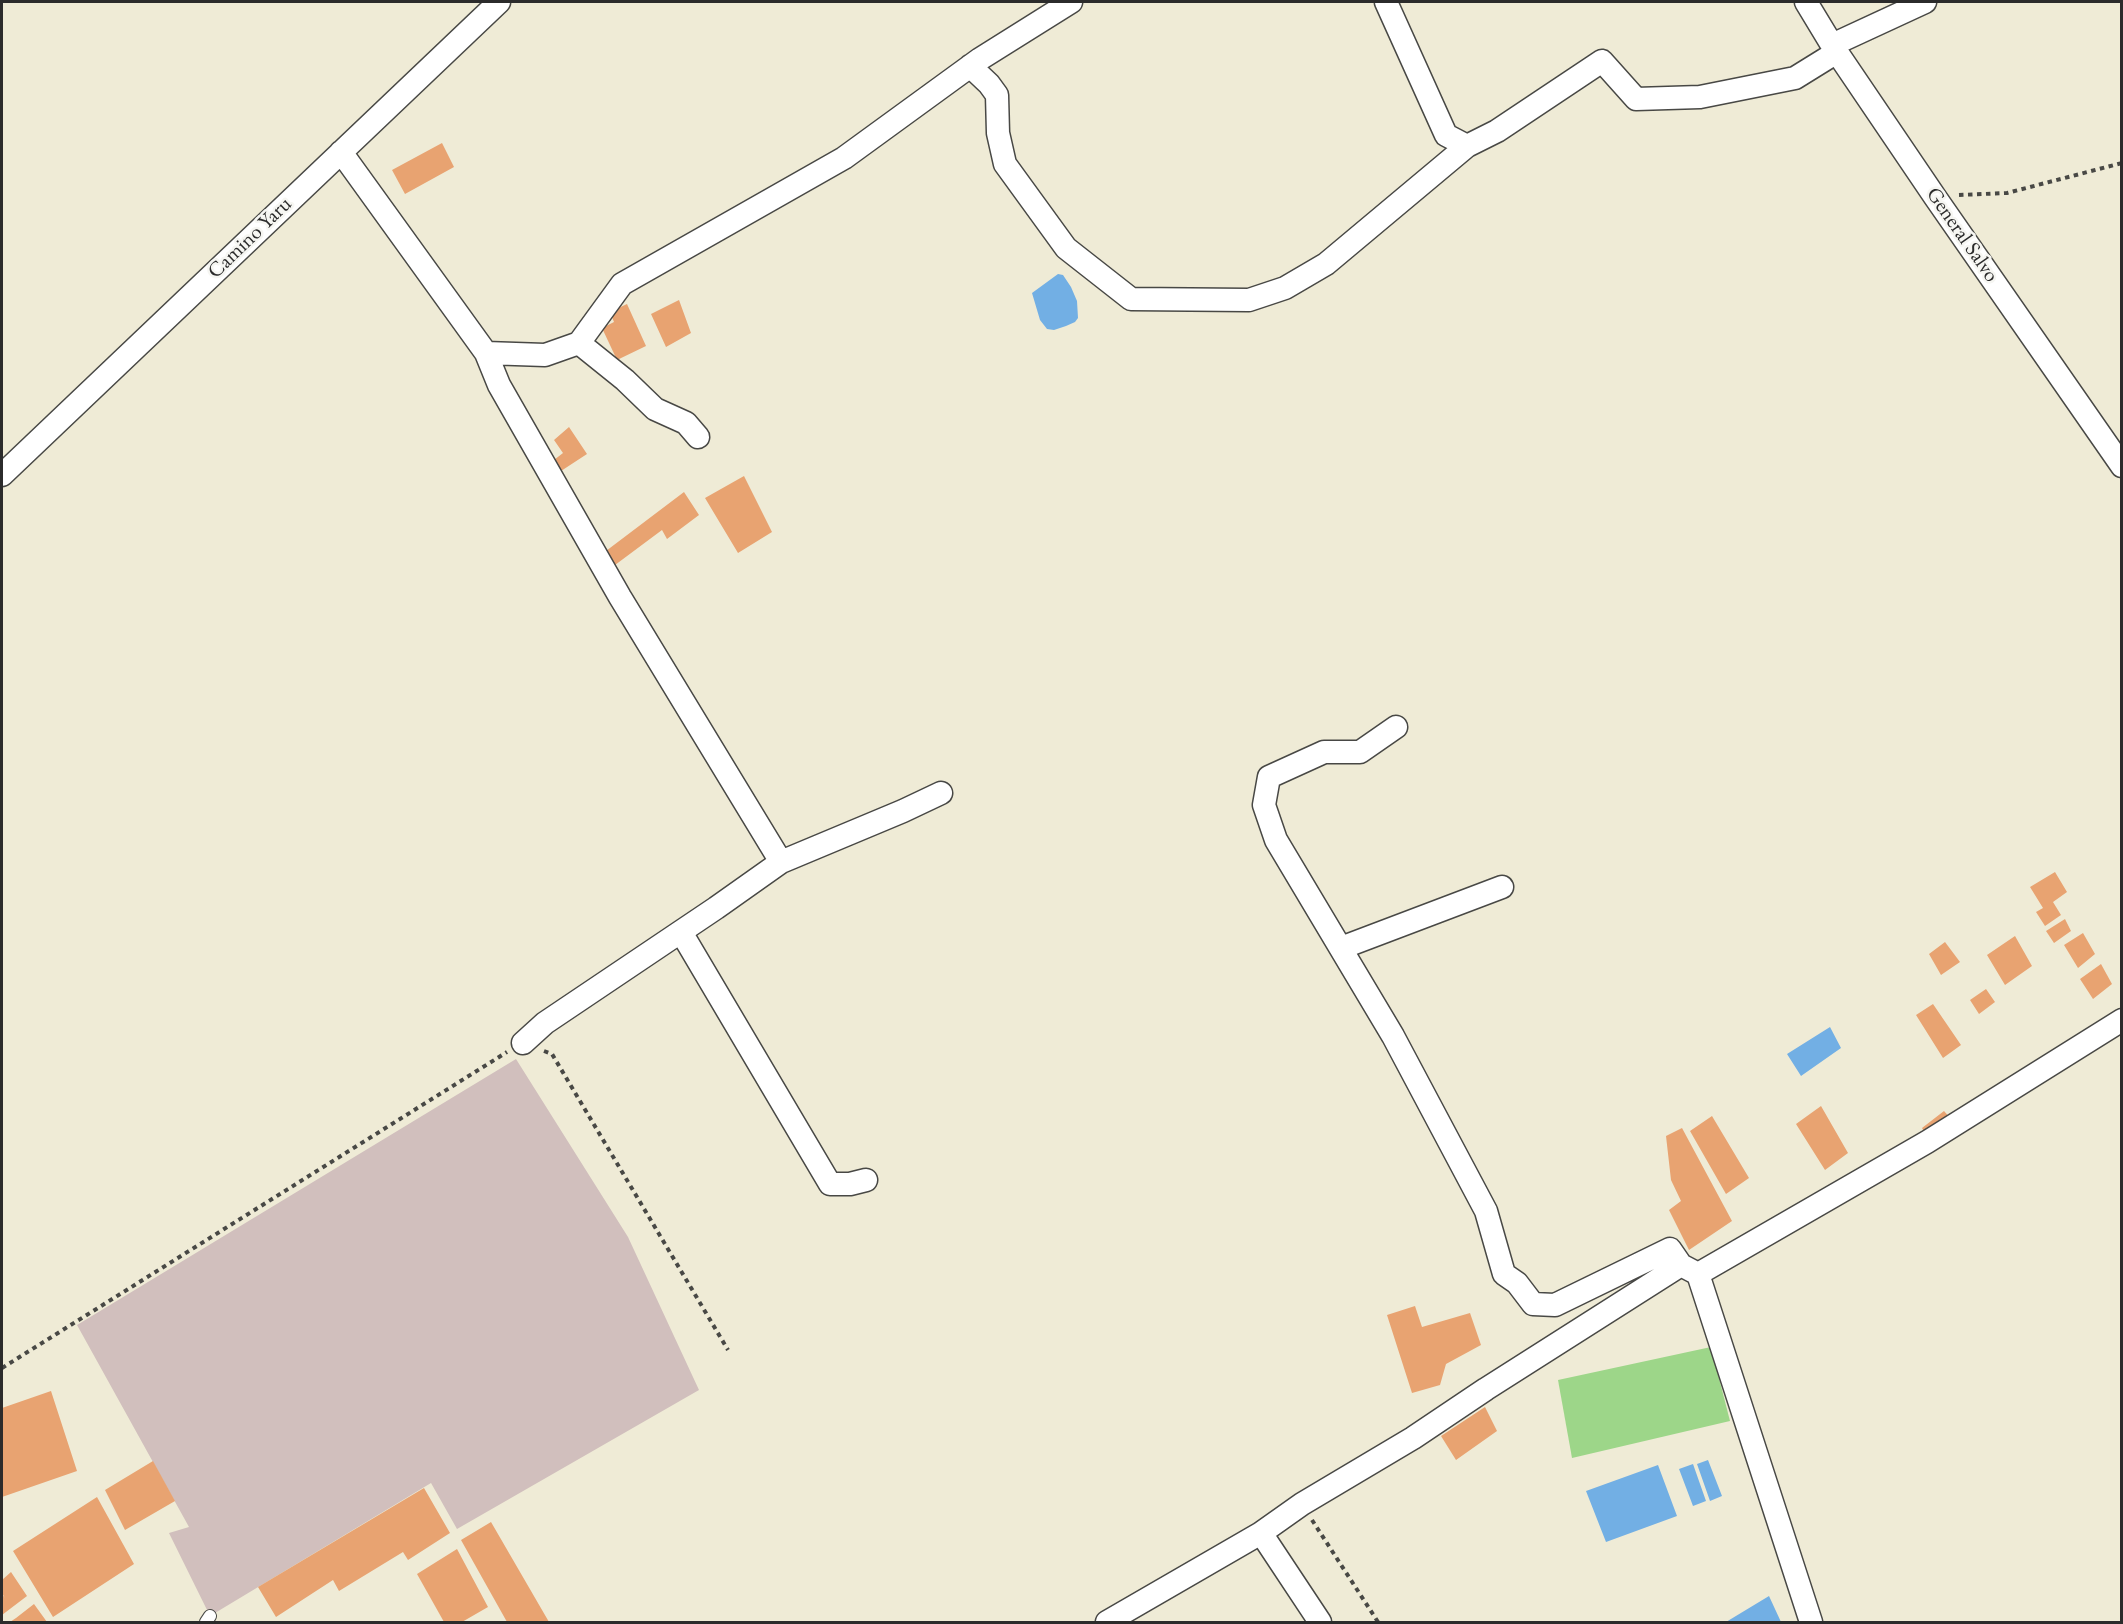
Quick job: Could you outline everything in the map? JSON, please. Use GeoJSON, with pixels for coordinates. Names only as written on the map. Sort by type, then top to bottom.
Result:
{"type":"FeatureCollection","features":[{"type":"Feature","properties":{"kind":"street","name":"Camino Yaru"},"geometry":{"type":"LineString","coordinates":[[2,475],[500,2]]}},
{"type":"Feature","properties":{"kind":"street"},"geometry":{"type":"LineString","coordinates":[[486,354],[545,355],[579,343],[622,284],[844,158],[970,66],[1071,2]]}},
{"type":"Feature","properties":{"kind":"street"},"geometry":{"type":"LineString","coordinates":[[1386,2],[1446,135],[1467,146]]}},
{"type":"Feature","properties":{"kind":"street","name":"General Salvo"},"geometry":{"type":"LineString","coordinates":[[1806,2],[1935,197],[2121,466]]}},
{"type":"Feature","properties":{"kind":"street"},"geometry":{"type":"LineString","coordinates":[[970,66],[997,95],[998,133],[1005,164],[1066,248],[1131,299],[1249,300],[1285,288],[1326,264],[1467,146],[1497,131],[1602,61],[1636,99],[1700,97],[1795,78],[1835,48],[1925,2]]}},
{"type":"Feature","properties":{"kind":"street"},"geometry":{"type":"LineString","coordinates":[[341,152],[486,354],[499,385],[620,597],[781,862]]}},
{"type":"Feature","properties":{"kind":"street"},"geometry":{"type":"LineString","coordinates":[[579,343],[625,380],[655,409],[686,423],[698,437]]}},
{"type":"Feature","properties":{"kind":"street"},"geometry":{"type":"LineString","coordinates":[[1396,727],[1360,752],[1324,752],[1269,777],[1264,805],[1276,840],[1393,1035],[1486,1211],[1504,1274],[1517,1283],[1533,1304],[1555,1305],[1670,1250],[1689,1269],[1811,1623]]}},
{"type":"Feature","properties":{"kind":"street"},"geometry":{"type":"LineString","coordinates":[[523,1043],[545,1023],[781,862],[940,793]]}},
{"type":"Feature","properties":{"kind":"street"},"geometry":{"type":"LineString","coordinates":[[1341,948],[1502,887]]}},
{"type":"Feature","properties":{"kind":"street"},"geometry":{"type":"LineString","coordinates":[[681,932],[830,1184],[850,1184],[866,1180]]}},
{"type":"Feature","properties":{"kind":"street"},"geometry":{"type":"LineString","coordinates":[[1107,1623],[1192,1571],[1261,1533],[1302,1504],[1413,1437],[1496,1382],[1689,1269],[1927,1142],[2121,1020]]}},
{"type":"Feature","properties":{"kind":"street"},"geometry":{"type":"LineString","coordinates":[[1261,1533],[1320,1623]]}},
{"type":"Feature","properties":{"kind":"path"},"geometry":{"type":"LineString","coordinates":[[1935,197],[2007,193],[2121,163]]}},
{"type":"Feature","properties":{"kind":"path"},"geometry":{"type":"LineString","coordinates":[[2,1368],[523,1043],[552,1054],[728,1350]]}},
{"type":"Feature","properties":{"kind":"path"},"geometry":{"type":"LineString","coordinates":[[1302,1504],[1378,1623]]}},
{"type":"Feature","properties":{"kind":"shaded area"},"geometry":{"type":"Polygon","coordinates":[[[516,1059],[628,1237],[699,1390],[457,1529],[431,1483],[210,1616],[169,1533],[189,1527],[77,1325],[516,1059]]]}},
{"type":"Feature","properties":{"kind":"green space"},"geometry":{"type":"Polygon","coordinates":[[[1711,1347],[1730,1421],[1572,1458],[1558,1380],[1711,1347]]]}},
{"type":"Feature","properties":{"kind":"water"},"geometry":{"type":"Polygon","coordinates":[[[1058,274],[1063,275],[1071,287],[1077,301],[1078,318],[1075,322],[1054,330],[1047,329],[1040,320],[1032,293],[1058,274]]]}},
{"type":"Feature","properties":{"kind":"water"},"geometry":{"type":"Polygon","coordinates":[[[1830,1027],[1841,1048],[1801,1076],[1787,1054],[1830,1027]]]}},
{"type":"Feature","properties":{"kind":"water"},"geometry":{"type":"Polygon","coordinates":[[[1708,1460],[1722,1496],[1710,1501],[1697,1464],[1708,1460]]]}},
{"type":"Feature","properties":{"kind":"water"},"geometry":{"type":"Polygon","coordinates":[[[1693,1464],[1706,1501],[1693,1506],[1679,1469],[1693,1464]]]}},
{"type":"Feature","properties":{"kind":"water"},"geometry":{"type":"Polygon","coordinates":[[[1658,1465],[1677,1516],[1606,1542],[1586,1491],[1658,1465]]]}},
{"type":"Feature","properties":{"kind":"water"},"geometry":{"type":"Polygon","coordinates":[[[1769,1596],[1781,1622],[1726,1622],[1769,1596]]]}},
{"type":"Feature","properties":{"kind":"building"},"geometry":{"type":"Polygon","coordinates":[[[442,143],[454,167],[405,194],[392,170],[442,143]]]}},
{"type":"Feature","properties":{"kind":"building"},"geometry":{"type":"Polygon","coordinates":[[[679,300],[691,333],[666,347],[651,314],[679,300]]]}},
{"type":"Feature","properties":{"kind":"building"},"geometry":{"type":"Polygon","coordinates":[[[627,304],[646,346],[617,360],[602,328],[614,322],[610,312],[627,304]]]}},
{"type":"Feature","properties":{"kind":"building"},"geometry":{"type":"Polygon","coordinates":[[[569,427],[587,454],[561,471],[554,460],[563,453],[554,440],[569,427]]]}},
{"type":"Feature","properties":{"kind":"building"},"geometry":{"type":"Polygon","coordinates":[[[744,476],[772,532],[738,553],[705,498],[744,476]]]}},
{"type":"Feature","properties":{"kind":"building"},"geometry":{"type":"Polygon","coordinates":[[[684,492],[699,515],[667,539],[662,530],[611,568],[602,554],[684,492]]]}},
{"type":"Feature","properties":{"kind":"building"},"geometry":{"type":"Polygon","coordinates":[[[2055,872],[2067,892],[2053,902],[2061,915],[2045,926],[2036,912],[2043,908],[2030,887],[2055,872]]]}},
{"type":"Feature","properties":{"kind":"building"},"geometry":{"type":"Polygon","coordinates":[[[2065,919],[2071,931],[2054,943],[2046,931],[2065,919]]]}},
{"type":"Feature","properties":{"kind":"building"},"geometry":{"type":"Polygon","coordinates":[[[2083,933],[2095,954],[2078,968],[2064,945],[2083,933]]]}},
{"type":"Feature","properties":{"kind":"building"},"geometry":{"type":"Polygon","coordinates":[[[2015,936],[2032,966],[2005,985],[1987,955],[2015,936]]]}},
{"type":"Feature","properties":{"kind":"building"},"geometry":{"type":"Polygon","coordinates":[[[1945,942],[1960,962],[1941,975],[1929,954],[1945,942]]]}},
{"type":"Feature","properties":{"kind":"building"},"geometry":{"type":"Polygon","coordinates":[[[2101,964],[2112,984],[2093,999],[2080,979],[2101,964]]]}},
{"type":"Feature","properties":{"kind":"building"},"geometry":{"type":"Polygon","coordinates":[[[1986,989],[1995,1002],[1979,1014],[1970,1000],[1986,989]]]}},
{"type":"Feature","properties":{"kind":"building"},"geometry":{"type":"Polygon","coordinates":[[[1933,1004],[1961,1045],[1943,1058],[1916,1015],[1933,1004]]]}},
{"type":"Feature","properties":{"kind":"building"},"geometry":{"type":"Polygon","coordinates":[[[1821,1106],[1848,1153],[1825,1170],[1796,1124],[1821,1106]]]}},
{"type":"Feature","properties":{"kind":"building"},"geometry":{"type":"Polygon","coordinates":[[[1944,1111],[1952,1120],[1927,1137],[1922,1128],[1944,1111]]]}},
{"type":"Feature","properties":{"kind":"building"},"geometry":{"type":"Polygon","coordinates":[[[1712,1116],[1749,1178],[1726,1194],[1690,1131],[1712,1116]]]}},
{"type":"Feature","properties":{"kind":"building"},"geometry":{"type":"Polygon","coordinates":[[[1682,1128],[1732,1221],[1689,1250],[1669,1210],[1681,1201],[1671,1180],[1666,1136],[1682,1128]]]}},
{"type":"Feature","properties":{"kind":"building"},"geometry":{"type":"Polygon","coordinates":[[[1415,1306],[1422,1327],[1470,1313],[1481,1345],[1446,1364],[1440,1385],[1412,1393],[1387,1315],[1415,1306]]]}},
{"type":"Feature","properties":{"kind":"building"},"geometry":{"type":"Polygon","coordinates":[[[51,1391],[77,1471],[2,1497],[2,1408],[51,1391]]]}},
{"type":"Feature","properties":{"kind":"building"},"geometry":{"type":"Polygon","coordinates":[[[1485,1407],[1497,1431],[1456,1460],[1441,1436],[1485,1407]]]}},
{"type":"Feature","properties":{"kind":"building"},"geometry":{"type":"Polygon","coordinates":[[[153,1461],[175,1501],[125,1530],[105,1490],[153,1461]]]}},
{"type":"Feature","properties":{"kind":"building"},"geometry":{"type":"Polygon","coordinates":[[[424,1488],[450,1533],[408,1560],[403,1552],[339,1591],[333,1580],[276,1617],[258,1587],[424,1488]]]}},
{"type":"Feature","properties":{"kind":"building"},"geometry":{"type":"Polygon","coordinates":[[[97,1497],[134,1564],[53,1617],[13,1551],[97,1497]]]}},
{"type":"Feature","properties":{"kind":"building"},"geometry":{"type":"Polygon","coordinates":[[[491,1522],[549,1622],[507,1622],[461,1540],[491,1522]]]}},
{"type":"Feature","properties":{"kind":"building"},"geometry":{"type":"Polygon","coordinates":[[[457,1549],[488,1607],[462,1622],[444,1622],[417,1574],[457,1549]]]}},
{"type":"Feature","properties":{"kind":"building"},"geometry":{"type":"Polygon","coordinates":[[[11,1572],[27,1596],[2,1615],[2,1594],[5,1598],[2,1593],[2,1580],[11,1572]]]}},
{"type":"Feature","properties":{"kind":"building"},"geometry":{"type":"Polygon","coordinates":[[[34,1604],[47,1622],[10,1622],[16,1618],[34,1604]]]}}]}
